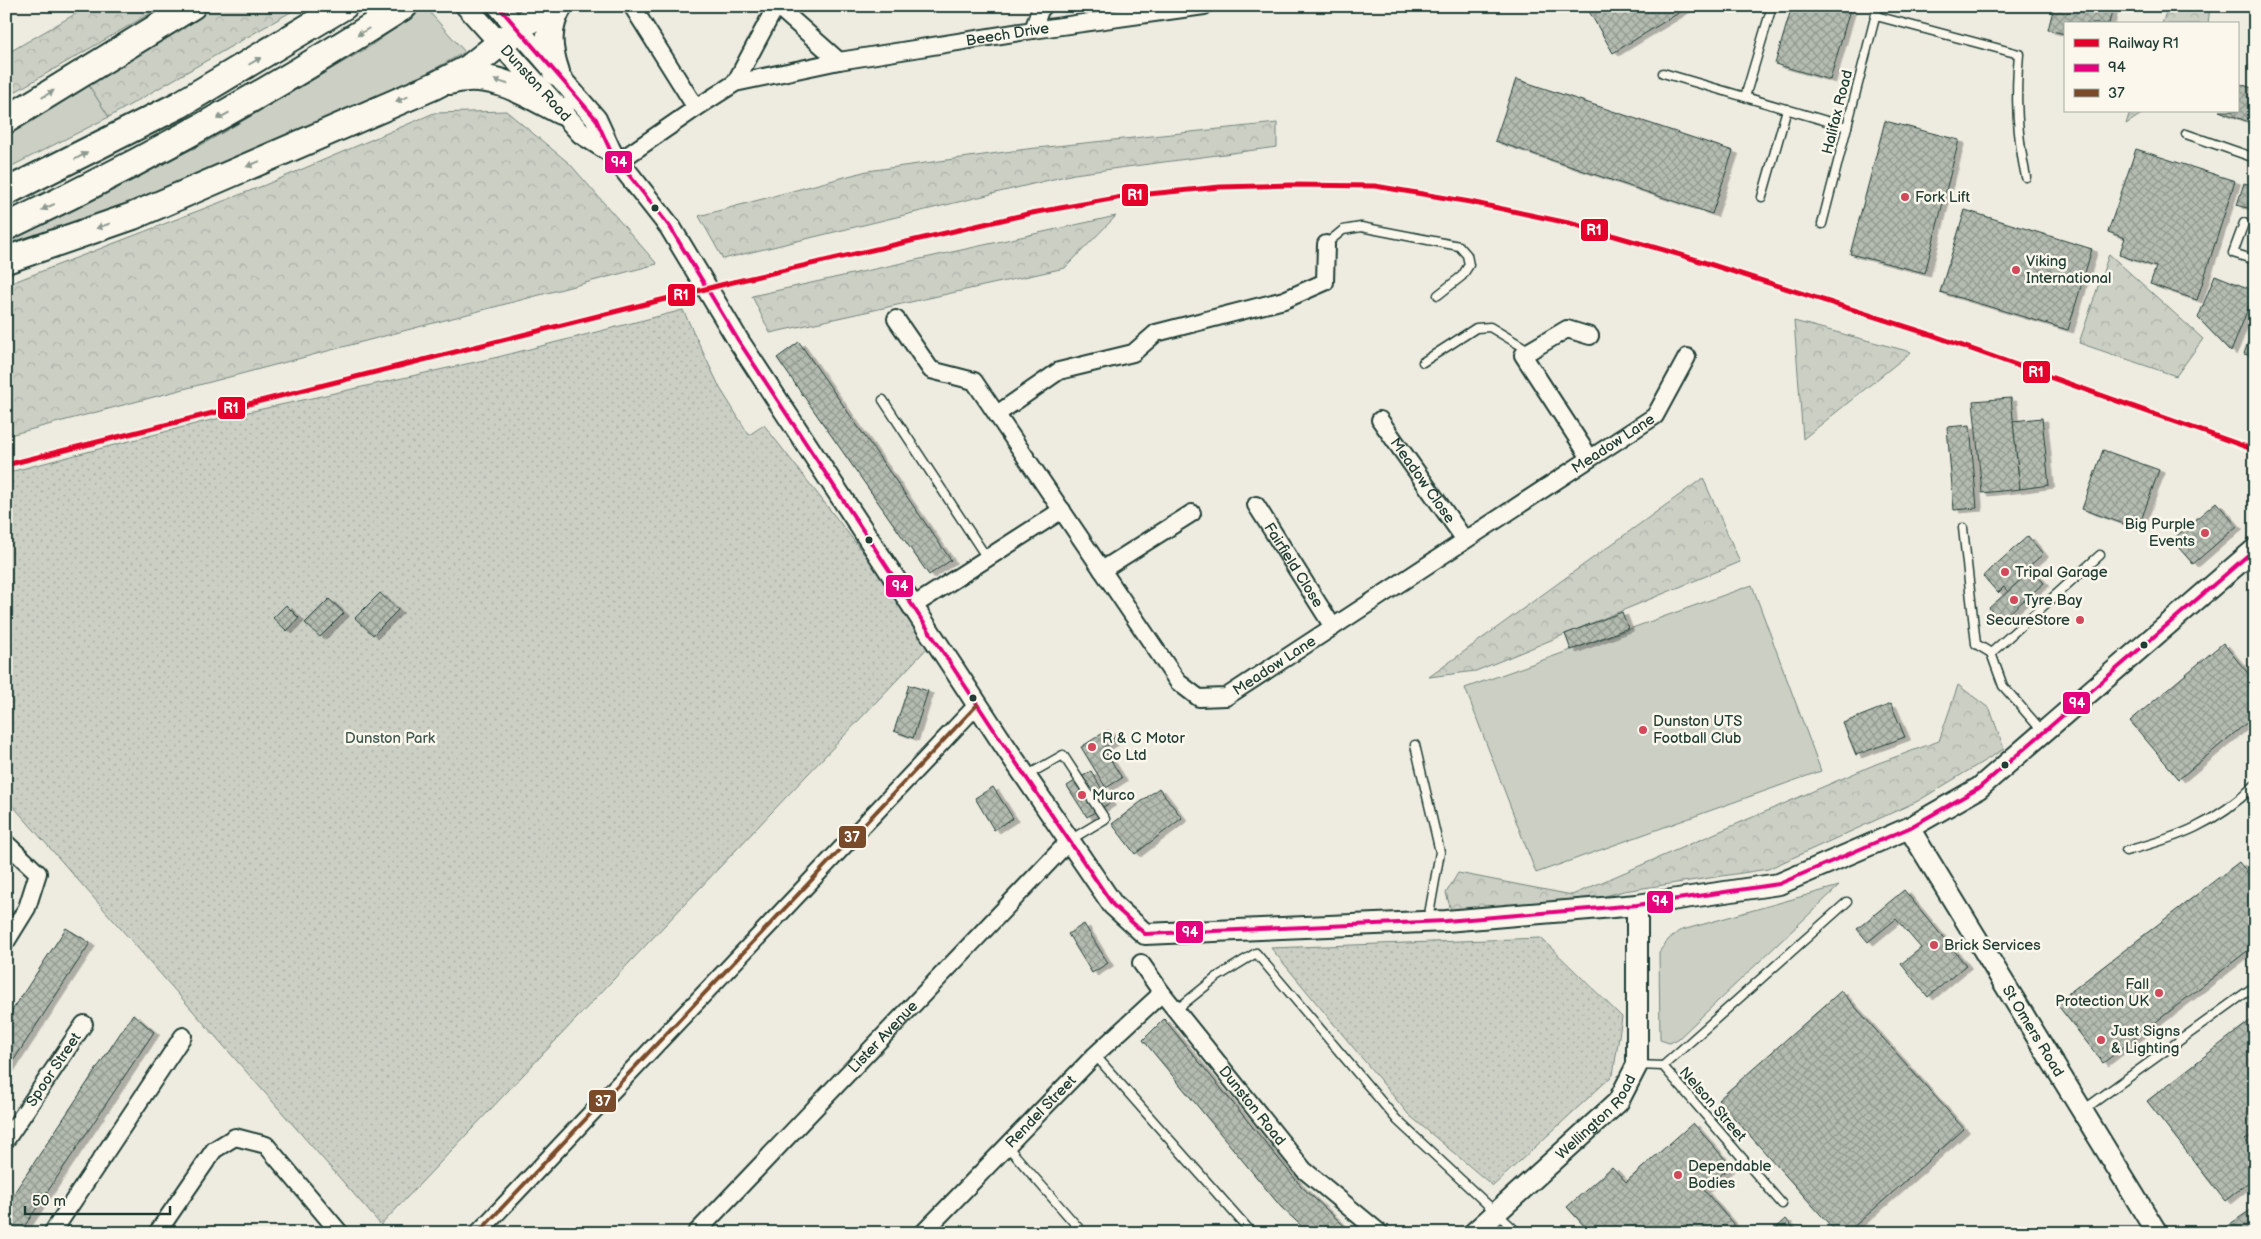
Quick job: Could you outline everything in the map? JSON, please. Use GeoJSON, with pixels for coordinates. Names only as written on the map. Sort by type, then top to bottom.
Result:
{"type":"FeatureCollection","features":[{"type":"Feature","properties":{"kind":"highway"},"geometry":{"type":"LineString","coordinates":[[6,120],[192,6]]}},
{"type":"Feature","properties":{"kind":"highway"},"geometry":{"type":"LineString","coordinates":[[6,192],[179,105],[344,6]]}},
{"type":"Feature","properties":{"kind":"highway"},"geometry":{"type":"LineString","coordinates":[[6,227],[178,142],[304,70],[404,6]]}},
{"type":"Feature","properties":{"kind":"highway"},"geometry":{"type":"LineString","coordinates":[[6,260],[133,216],[434,86],[469,68],[547,6]]}},
{"type":"Feature","properties":{"kind":"highway"},"geometry":{"type":"LineString","coordinates":[[556,72],[549,39],[552,19],[559,6]]}},
{"type":"Feature","properties":{"kind":"highway"},"geometry":{"type":"LineString","coordinates":[[434,86],[470,78],[492,79],[517,88],[561,111]]}},
{"type":"Feature","properties":{"kind":"street"},"geometry":{"type":"LineString","coordinates":[[498,6],[509,37]]}},
{"type":"Feature","properties":{"kind":"street"},"geometry":{"type":"LineString","coordinates":[[632,6],[696,108]]}},
{"type":"Feature","properties":{"kind":"street"},"geometry":{"type":"LineString","coordinates":[[735,84],[777,6],[839,61]]}},
{"type":"Feature","properties":{"kind":"street"},"geometry":{"type":"LineString","coordinates":[[1032,30],[1040,10],[1044,6]]}},
{"type":"Feature","properties":{"kind":"street","name":"Beech Drive"},"geometry":{"type":"LineString","coordinates":[[615,157],[735,84],[839,61],[1032,30],[1204,6]]}},
{"type":"Feature","properties":{"kind":"street","name":"Dunston Road"},"geometry":{"type":"LineString","coordinates":[[468,9],[556,72],[596,119],[615,157],[670,228],[743,348],[1000,739],[1113,905],[1146,934],[1428,922],[1637,905],[1779,884],[1909,828],[1979,788],[2255,549]]}},
{"type":"Feature","properties":{"kind":"street","name":"Dunston Road"},"geometry":{"type":"LineString","coordinates":[[509,37],[561,111],[581,134],[615,157]]}},
{"type":"Feature","properties":{"kind":"street"},"geometry":{"type":"LineString","coordinates":[[997,414],[1059,371],[1133,353],[1156,333],[1284,300],[1324,282],[1326,244]]}},
{"type":"Feature","properties":{"kind":"street","name":"Meadow Lane"},"geometry":{"type":"LineString","coordinates":[[896,319],[931,370],[974,381],[1178,682],[1199,698],[1226,697],[1654,416],[1687,357]]}},
{"type":"Feature","properties":{"kind":"street"},"geometry":{"type":"LineString","coordinates":[[1590,336],[1567,329],[1524,355],[1590,458]]}},
{"type":"Feature","properties":{"kind":"street","name":"Meadow Close"},"geometry":{"type":"LineString","coordinates":[[1380,420],[1465,540]]}},
{"type":"Feature","properties":{"kind":"street","name":"Fairfield Close"},"geometry":{"type":"LineString","coordinates":[[1256,505],[1333,627]]}},
{"type":"Feature","properties":{"kind":"street"},"geometry":{"type":"LineString","coordinates":[[912,606],[1062,510]]}},
{"type":"Feature","properties":{"kind":"street"},"geometry":{"type":"LineString","coordinates":[[1102,570],[1192,513]]}},
{"type":"Feature","properties":{"kind":"street"},"geometry":{"type":"LineString","coordinates":[[478,1233],[977,704]]}},
{"type":"Feature","properties":{"kind":"street","name":"St Omers Road"},"geometry":{"type":"LineString","coordinates":[[1909,828],[2081,1112],[2157,1233]]}},
{"type":"Feature","properties":{"kind":"street","name":"Lister Avenue"},"geometry":{"type":"LineString","coordinates":[[696,1233],[1070,840]]}},
{"type":"Feature","properties":{"kind":"street"},"geometry":{"type":"LineString","coordinates":[[6,843],[38,873],[27,908],[6,942]]}},
{"type":"Feature","properties":{"kind":"street","name":"Wellington Road"},"geometry":{"type":"LineString","coordinates":[[1474,1233],[1618,1102],[1637,1065],[1637,905]]}},
{"type":"Feature","properties":{"kind":"street","name":"Dunston Road"},"geometry":{"type":"LineString","coordinates":[[1141,963],[1162,993],[1304,1170],[1380,1233]]}},
{"type":"Feature","properties":{"kind":"street","name":"Rendel Street"},"geometry":{"type":"LineString","coordinates":[[923,1233],[1095,1056],[1162,993]]}},
{"type":"Feature","properties":{"kind":"street","name":"Spoor Street"},"geometry":{"type":"LineString","coordinates":[[6,1140],[84,1024]]}},
{"type":"Feature","properties":{"kind":"street"},"geometry":{"type":"LineString","coordinates":[[52,1233],[183,1036]]}},
{"type":"Feature","properties":{"kind":"street"},"geometry":{"type":"LineString","coordinates":[[157,1233],[214,1150],[235,1137],[266,1144],[340,1233]]}},
{"type":"Feature","properties":{"kind":"lane"},"geometry":{"type":"LineString","coordinates":[[1745,97],[1772,6]]}},
{"type":"Feature","properties":{"kind":"lane","name":"Halifax Road"},"geometry":{"type":"LineString","coordinates":[[1822,224],[1878,6]]}},
{"type":"Feature","properties":{"kind":"lane"},"geometry":{"type":"LineString","coordinates":[[1876,16],[2019,54],[2016,84],[2019,143],[2026,177]]}},
{"type":"Feature","properties":{"kind":"lane"},"geometry":{"type":"LineString","coordinates":[[1663,73],[1847,127]]}},
{"type":"Feature","properties":{"kind":"lane"},"geometry":{"type":"LineString","coordinates":[[1762,197],[1786,109]]}},
{"type":"Feature","properties":{"kind":"lane"},"geometry":{"type":"LineString","coordinates":[[2186,134],[2255,158]]}},
{"type":"Feature","properties":{"kind":"lane"},"geometry":{"type":"LineString","coordinates":[[2244,223],[2233,253],[2255,260]]}},
{"type":"Feature","properties":{"kind":"lane"},"geometry":{"type":"LineString","coordinates":[[1326,244],[1343,230],[1361,227],[1459,246],[1467,255],[1469,265],[1462,276],[1438,294]]}},
{"type":"Feature","properties":{"kind":"lane"},"geometry":{"type":"LineString","coordinates":[[1423,362],[1476,328],[1490,327],[1530,350]]}},
{"type":"Feature","properties":{"kind":"lane"},"geometry":{"type":"LineString","coordinates":[[883,400],[987,558]]}},
{"type":"Feature","properties":{"kind":"lane"},"geometry":{"type":"LineString","coordinates":[[1963,528],[1976,644],[1991,653],[2003,686],[2043,732]]}},
{"type":"Feature","properties":{"kind":"lane"},"geometry":{"type":"LineString","coordinates":[[1991,653],[2100,555]]}},
{"type":"Feature","properties":{"kind":"lane"},"geometry":{"type":"LineString","coordinates":[[1415,745],[1440,852],[1428,922]]}},
{"type":"Feature","properties":{"kind":"lane"},"geometry":{"type":"LineString","coordinates":[[1026,776],[1063,755],[1105,819],[1070,840]]}},
{"type":"Feature","properties":{"kind":"lane"},"geometry":{"type":"LineString","coordinates":[[2126,851],[2172,839],[2210,820],[2235,804],[2255,785]]}},
{"type":"Feature","properties":{"kind":"lane"},"geometry":{"type":"LineString","coordinates":[[1637,1065],[1663,1066],[1847,902]]}},
{"type":"Feature","properties":{"kind":"lane"},"geometry":{"type":"LineString","coordinates":[[1176,1010],[1217,977],[1256,953],[1398,1120],[1498,1211],[1518,1233]]}},
{"type":"Feature","properties":{"kind":"lane"},"geometry":{"type":"LineString","coordinates":[[2081,1112],[2255,986]]}},
{"type":"Feature","properties":{"kind":"lane"},"geometry":{"type":"LineString","coordinates":[[1095,1056],[1252,1233]]}},
{"type":"Feature","properties":{"kind":"lane","name":"Nelson Street"},"geometry":{"type":"LineString","coordinates":[[1663,1066],[1782,1204]]}},
{"type":"Feature","properties":{"kind":"lane"},"geometry":{"type":"LineString","coordinates":[[1007,1146],[1083,1233]]}},
{"type":"Feature","properties":{"kind":"green space"},"geometry":{"type":"Polygon","coordinates":[[[89,6],[163,6],[6,97],[6,54],[89,6]]]}},
{"type":"Feature","properties":{"kind":"green space"},"geometry":{"type":"Polygon","coordinates":[[[214,6],[301,6],[109,117],[88,84],[214,6]]]}},
{"type":"Feature","properties":{"kind":"green space"},"geometry":{"type":"Polygon","coordinates":[[[2168,6],[2210,6],[2208,22],[2163,22],[2168,6]]]}},
{"type":"Feature","properties":{"kind":"green space"},"geometry":{"type":"Polygon","coordinates":[[[425,7],[465,52],[394,91],[91,220],[6,252],[6,239],[205,143],[369,47],[425,7]]]}},
{"type":"Feature","properties":{"kind":"green space"},"geometry":{"type":"Polygon","coordinates":[[[88,84],[109,117],[6,169],[6,134],[88,84]]]}},
{"type":"Feature","properties":{"kind":"green space"},"geometry":{"type":"Polygon","coordinates":[[[506,111],[570,164],[657,264],[6,436],[6,285],[265,185],[434,113],[506,111]]]}},
{"type":"Feature","properties":{"kind":"green space"},"geometry":{"type":"Polygon","coordinates":[[[2130,112],[2144,112],[2126,124],[2130,112]]]}},
{"type":"Feature","properties":{"kind":"green space"},"geometry":{"type":"Polygon","coordinates":[[[1277,123],[1277,147],[1074,174],[723,259],[699,216],[867,171],[1027,149],[1277,123]]]}},
{"type":"Feature","properties":{"kind":"green space"},"geometry":{"type":"Polygon","coordinates":[[[1116,216],[1065,268],[770,333],[752,296],[1116,216]]]}},
{"type":"Feature","properties":{"kind":"green space"},"geometry":{"type":"Polygon","coordinates":[[[2109,254],[2203,339],[2176,376],[2079,343],[2109,254]]]}},
{"type":"Feature","properties":{"kind":"green space","name":"Dunston Park"},"geometry":{"type":"Polygon","coordinates":[[[683,310],[720,388],[749,435],[764,425],[900,600],[931,644],[381,1225],[6,798],[6,473],[203,422],[498,357],[683,310]]]}},
{"type":"Feature","properties":{"kind":"green space"},"geometry":{"type":"Polygon","coordinates":[[[1794,321],[1911,352],[1803,439],[1794,321]]]}},
{"type":"Feature","properties":{"kind":"green space"},"geometry":{"type":"Polygon","coordinates":[[[1703,478],[1740,562],[1476,671],[1429,677],[1703,478]]]}},
{"type":"Feature","properties":{"kind":"green space","name":"Dunston UTS Football Club"},"geometry":{"type":"Polygon","coordinates":[[[1752,585],[1821,771],[1536,873],[1465,688],[1752,585]]]}},
{"type":"Feature","properties":{"kind":"green space"},"geometry":{"type":"Polygon","coordinates":[[[1958,685],[1990,709],[2004,749],[1918,801],[1768,869],[1624,891],[1572,905],[1452,914],[1446,893],[1458,873],[1572,895],[1876,764],[1939,741],[1958,685]]]}},
{"type":"Feature","properties":{"kind":"green space"},"geometry":{"type":"Polygon","coordinates":[[[1839,886],[1678,1039],[1669,1043],[1660,1040],[1659,952],[1668,940],[1679,931],[1839,886]]]}},
{"type":"Feature","properties":{"kind":"green space"},"geometry":{"type":"Polygon","coordinates":[[[1541,938],[1622,1017],[1613,1075],[1493,1186],[1409,1115],[1271,948],[1541,938]]]}},
{"type":"Feature","properties":{"kind":"building"},"geometry":{"type":"Polygon","coordinates":[[[1586,6],[1690,6],[1613,53],[1586,6]]]}},
{"type":"Feature","properties":{"kind":"building"},"geometry":{"type":"Polygon","coordinates":[[[1792,6],[1851,6],[1830,80],[1775,64],[1792,6]]]}},
{"type":"Feature","properties":{"kind":"building"},"geometry":{"type":"Polygon","coordinates":[[[2054,6],[2113,6],[2109,22],[2064,22],[2064,34],[2048,30],[2054,6]]]}},
{"type":"Feature","properties":{"kind":"building"},"geometry":{"type":"Polygon","coordinates":[[[1516,79],[1733,151],[1712,214],[1495,141],[1516,79]]]}},
{"type":"Feature","properties":{"kind":"building"},"geometry":{"type":"Polygon","coordinates":[[[2238,83],[2255,89],[2255,107],[2249,122],[2222,112],[2238,112],[2238,83]]]}},
{"type":"Feature","properties":{"kind":"building","name":"Fork Lift"},"geometry":{"type":"Polygon","coordinates":[[[1885,121],[1959,140],[1925,273],[1850,254],[1885,121]]]}},
{"type":"Feature","properties":{"kind":"building"},"geometry":{"type":"Polygon","coordinates":[[[2136,149],[2235,181],[2197,300],[2150,284],[2156,267],[2119,255],[2125,238],[2108,232],[2136,149]]]}},
{"type":"Feature","properties":{"kind":"building"},"geometry":{"type":"Polygon","coordinates":[[[2244,183],[2255,186],[2255,210],[2237,205],[2244,183]]]}},
{"type":"Feature","properties":{"kind":"building","name":"Viking International"},"geometry":{"type":"Polygon","coordinates":[[[1965,210],[2092,249],[2068,330],[1940,292],[1965,210]]]}},
{"type":"Feature","properties":{"kind":"building"},"geometry":{"type":"Polygon","coordinates":[[[2215,275],[2255,291],[2231,352],[2198,318],[2215,275]]]}},
{"type":"Feature","properties":{"kind":"building"},"geometry":{"type":"Polygon","coordinates":[[[2255,321],[2255,357],[2244,354],[2255,321]]]}},
{"type":"Feature","properties":{"kind":"building"},"geometry":{"type":"Polygon","coordinates":[[[799,342],[951,560],[929,575],[777,358],[799,342]]]}},
{"type":"Feature","properties":{"kind":"building"},"geometry":{"type":"Polygon","coordinates":[[[2011,398],[2020,489],[1982,493],[1973,401],[2011,398]]]}},
{"type":"Feature","properties":{"kind":"building"},"geometry":{"type":"Polygon","coordinates":[[[2042,418],[2049,485],[2020,489],[2013,421],[2042,418]]]}},
{"type":"Feature","properties":{"kind":"building"},"geometry":{"type":"Polygon","coordinates":[[[1970,425],[1977,508],[1954,510],[1947,427],[1970,425]]]}},
{"type":"Feature","properties":{"kind":"building"},"geometry":{"type":"Polygon","coordinates":[[[2103,450],[2159,470],[2138,529],[2082,509],[2103,450]]]}},
{"type":"Feature","properties":{"kind":"building","name":"Big Purple Events"},"geometry":{"type":"Polygon","coordinates":[[[2216,502],[2237,526],[2193,564],[2172,540],[2216,502]]]}},
{"type":"Feature","properties":{"kind":"building"},"geometry":{"type":"Polygon","coordinates":[[[2028,536],[2043,554],[2018,576],[2022,579],[2008,592],[2004,587],[1998,593],[1983,576],[2028,536]]]}},
{"type":"Feature","properties":{"kind":"building"},"geometry":{"type":"Polygon","coordinates":[[[2032,570],[2044,583],[2000,621],[1989,608],[2032,570]]]}},
{"type":"Feature","properties":{"kind":"building"},"geometry":{"type":"Polygon","coordinates":[[[380,593],[398,610],[373,635],[355,618],[380,593]]]}},
{"type":"Feature","properties":{"kind":"building"},"geometry":{"type":"Polygon","coordinates":[[[329,599],[344,613],[320,637],[305,623],[329,599]]]}},
{"type":"Feature","properties":{"kind":"building"},"geometry":{"type":"Polygon","coordinates":[[[286,605],[299,618],[287,631],[273,618],[286,605]]]}},
{"type":"Feature","properties":{"kind":"building"},"geometry":{"type":"Polygon","coordinates":[[[1622,612],[1628,628],[1571,650],[1565,634],[1622,612]]]}},
{"type":"Feature","properties":{"kind":"building"},"geometry":{"type":"Polygon","coordinates":[[[2223,643],[2255,682],[2255,716],[2179,779],[2130,721],[2223,643]]]}},
{"type":"Feature","properties":{"kind":"building"},"geometry":{"type":"Polygon","coordinates":[[[909,685],[928,691],[913,738],[894,731],[909,685]]]}},
{"type":"Feature","properties":{"kind":"building"},"geometry":{"type":"Polygon","coordinates":[[[1891,704],[1905,737],[1856,755],[1843,723],[1891,704]]]}},
{"type":"Feature","properties":{"kind":"building"},"geometry":{"type":"Polygon","coordinates":[[[1108,730],[1115,741],[1103,748],[1122,778],[1106,788],[1081,747],[1108,730]]]}},
{"type":"Feature","properties":{"kind":"building"},"geometry":{"type":"Polygon","coordinates":[[[1091,771],[1110,803],[1087,817],[1067,786],[1091,771]]]}},
{"type":"Feature","properties":{"kind":"building"},"geometry":{"type":"Polygon","coordinates":[[[993,787],[1013,818],[994,830],[975,798],[993,787]]]}},
{"type":"Feature","properties":{"kind":"building"},"geometry":{"type":"Polygon","coordinates":[[[1159,788],[1182,818],[1135,854],[1112,824],[1159,788]]]}},
{"type":"Feature","properties":{"kind":"building"},"geometry":{"type":"Polygon","coordinates":[[[2239,862],[2255,882],[2255,945],[2103,1063],[2056,1003],[2239,862]]]}},
{"type":"Feature","properties":{"kind":"building","name":"Brick Services"},"geometry":{"type":"Polygon","coordinates":[[[1904,890],[1966,965],[1928,997],[1901,964],[1921,948],[1896,919],[1868,942],[1857,929],[1904,890]]]}},
{"type":"Feature","properties":{"kind":"building"},"geometry":{"type":"Polygon","coordinates":[[[1084,924],[1108,963],[1092,973],[1068,934],[1084,924]]]}},
{"type":"Feature","properties":{"kind":"building"},"geometry":{"type":"Polygon","coordinates":[[[66,928],[90,943],[6,1072],[6,1020],[66,928]]]}},
{"type":"Feature","properties":{"kind":"building"},"geometry":{"type":"Polygon","coordinates":[[[1841,991],[1964,1129],[1847,1233],[1837,1233],[1718,1100],[1841,991]]]}},
{"type":"Feature","properties":{"kind":"building"},"geometry":{"type":"Polygon","coordinates":[[[133,1014],[154,1032],[20,1233],[6,1233],[6,1205],[133,1014]]]}},
{"type":"Feature","properties":{"kind":"building"},"geometry":{"type":"Polygon","coordinates":[[[2255,1017],[2255,1133],[2245,1140],[2255,1152],[2255,1177],[2225,1201],[2147,1101],[2255,1017]]]}},
{"type":"Feature","properties":{"kind":"building"},"geometry":{"type":"Polygon","coordinates":[[[1164,1019],[1301,1186],[1352,1233],[1309,1233],[1281,1207],[1143,1040],[1164,1019]]]}},
{"type":"Feature","properties":{"kind":"building","name":"Dependable Bodies"},"geometry":{"type":"Polygon","coordinates":[[[1693,1123],[1731,1166],[1704,1190],[1741,1233],[1578,1233],[1585,1227],[1567,1207],[1612,1167],[1626,1182],[1693,1123]]]}},
{"type":"Feature","properties":{"kind":"building"},"geometry":{"type":"Polygon","coordinates":[[[2255,1207],[2255,1233],[2217,1233],[2255,1207]]]}},
{"type":"Feature","properties":{"kind":"building"},"geometry":{"type":"Polygon","coordinates":[[[1786,1219],[1798,1233],[1771,1233],[1786,1219]]]}},
{"type":"Feature","properties":{"kind":"rail line","name":"R1"},"geometry":{"type":"LineString","coordinates":[[6,465],[729,283],[1032,213],[1128,196],[1220,187],[1292,185],[1375,186],[1470,202],[1573,224],[1681,255],[1929,334],[2255,450]]}},
{"type":"Feature","properties":{"kind":"transit line","name":"94"},"geometry":{"type":"LineString","coordinates":[[498,6],[596,119],[611,152],[670,227],[738,340],[1000,739],[1113,905],[1145,934],[1446,921],[1637,905],[1779,884],[1909,828],[1979,788],[2255,549]]}},
{"type":"Feature","properties":{"kind":"transit line","name":"37"},"geometry":{"type":"LineString","coordinates":[[478,1233],[977,705]]}},
{"type":"Feature","properties":{"kind":"place","name":"Fork Lift"},"geometry":{"type":"Point","coordinates":[1905,197]}},
{"type":"Feature","properties":{"kind":"place","name":"Viking International"},"geometry":{"type":"Point","coordinates":[2016,270]}},
{"type":"Feature","properties":{"kind":"place","name":"Big Purple Events"},"geometry":{"type":"Point","coordinates":[2205,533]}},
{"type":"Feature","properties":{"kind":"place","name":"Tripal Garage"},"geometry":{"type":"Point","coordinates":[2005,572]}},
{"type":"Feature","properties":{"kind":"place","name":"Tyre Bay"},"geometry":{"type":"Point","coordinates":[2014,600]}},
{"type":"Feature","properties":{"kind":"place","name":"SecureStore"},"geometry":{"type":"Point","coordinates":[2080,620]}},
{"type":"Feature","properties":{"kind":"place","name":"Dunston UTS Football Club"},"geometry":{"type":"Point","coordinates":[1643,730]}},
{"type":"Feature","properties":{"kind":"place","name":"R & C Motor Co Ltd"},"geometry":{"type":"Point","coordinates":[1092,747]}},
{"type":"Feature","properties":{"kind":"place","name":"Murco"},"geometry":{"type":"Point","coordinates":[1082,795]}},
{"type":"Feature","properties":{"kind":"place","name":"Brick Services"},"geometry":{"type":"Point","coordinates":[1934,945]}},
{"type":"Feature","properties":{"kind":"place","name":"Fall Protection UK"},"geometry":{"type":"Point","coordinates":[2159,993]}},
{"type":"Feature","properties":{"kind":"place","name":"Just Signs & Lighting"},"geometry":{"type":"Point","coordinates":[2101,1040]}},
{"type":"Feature","properties":{"kind":"place","name":"Dependable Bodies"},"geometry":{"type":"Point","coordinates":[1678,1175]}}]}
